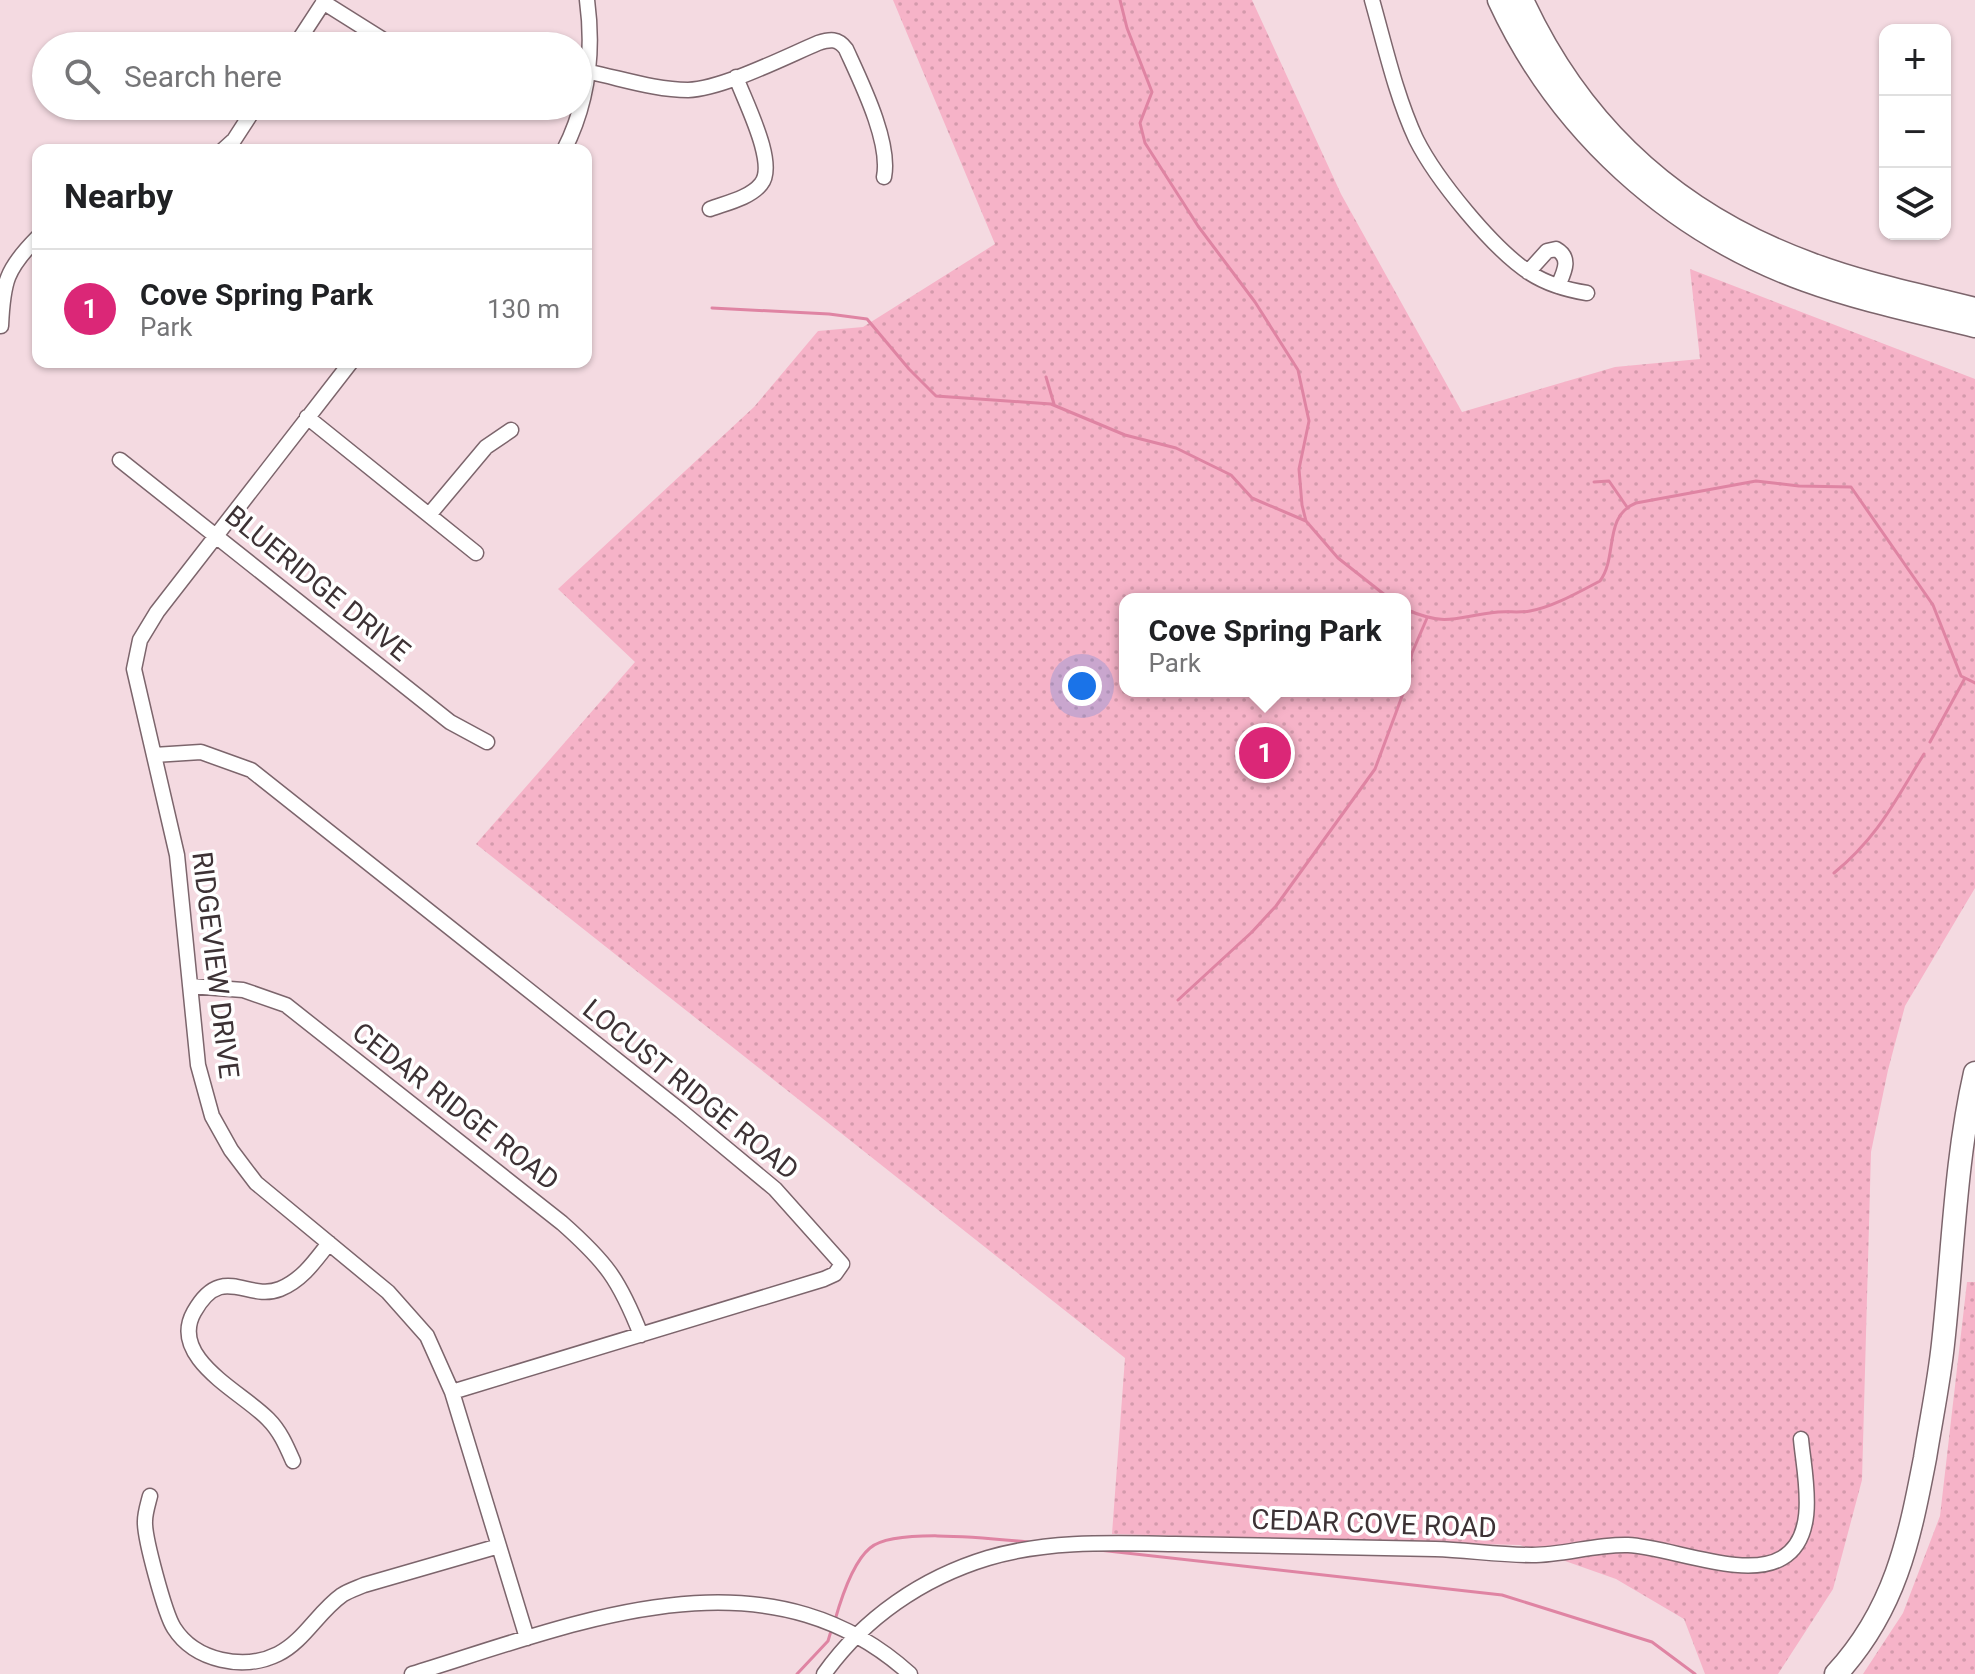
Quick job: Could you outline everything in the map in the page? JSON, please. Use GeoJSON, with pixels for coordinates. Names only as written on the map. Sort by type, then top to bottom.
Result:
{"type":"FeatureCollection","features":[{"type":"Feature","properties":{"kind":"highway"},"geometry":{"type":"LineString","coordinates":[[1499,0],[1542,78],[1583,130],[1631,177],[1684,218],[1741,253],[1804,279],[1869,300],[1975,326]]}},
{"type":"Feature","properties":{"kind":"highway"},"geometry":{"type":"LineString","coordinates":[[1522,0],[1557,65],[1593,113],[1633,159],[1679,195],[1728,227],[1811,264],[1975,308]]}},
{"type":"Feature","properties":{"kind":"highway"},"geometry":{"type":"LineString","coordinates":[[1836,1674],[1861,1643],[1892,1591],[1916,1504],[1943,1345],[1962,1150],[1975,1073]]}},
{"type":"Feature","properties":{"kind":"street"},"geometry":{"type":"LineString","coordinates":[[587,0],[591,32]]}},
{"type":"Feature","properties":{"kind":"street"},"geometry":{"type":"LineString","coordinates":[[1372,0],[1403,104],[1425,156],[1469,213],[1528,272],[1558,286],[1587,293]]}},
{"type":"Feature","properties":{"kind":"street"},"geometry":{"type":"LineString","coordinates":[[304,32],[324,1],[372,32]]}},
{"type":"Feature","properties":{"kind":"street"},"geometry":{"type":"LineString","coordinates":[[592,73],[688,90],[736,77],[818,43],[830,40],[840,42],[846,49],[878,127],[885,157],[884,177]]}},
{"type":"Feature","properties":{"kind":"street"},"geometry":{"type":"LineString","coordinates":[[710,209],[747,194],[762,184],[766,176],[766,159],[736,77]]}},
{"type":"Feature","properties":{"kind":"street"},"geometry":{"type":"LineString","coordinates":[[229,144],[246,120]]}},
{"type":"Feature","properties":{"kind":"street"},"geometry":{"type":"LineString","coordinates":[[567,144],[577,120]]}},
{"type":"Feature","properties":{"kind":"street"},"geometry":{"type":"LineString","coordinates":[[1,326],[4,272],[32,243]]}},
{"type":"Feature","properties":{"kind":"street"},"geometry":{"type":"LineString","coordinates":[[1528,272],[1547,251],[1556,249],[1566,260],[1558,286]]}},
{"type":"Feature","properties":{"kind":"street","name":"RIDGEVIEW DRIVE"},"geometry":{"type":"LineString","coordinates":[[346,368],[157,612],[140,640],[134,669],[177,855],[198,1065],[212,1116],[224,1139],[256,1183],[388,1292],[427,1336],[452,1392],[527,1638]]}},
{"type":"Feature","properties":{"kind":"street"},"geometry":{"type":"LineString","coordinates":[[307,417],[476,553]]}},
{"type":"Feature","properties":{"kind":"street"},"geometry":{"type":"LineString","coordinates":[[429,515],[486,447],[511,430]]}},
{"type":"Feature","properties":{"kind":"street","name":"BLUERIDGE DRIVE"},"geometry":{"type":"LineString","coordinates":[[120,460],[450,722],[487,742]]}},
{"type":"Feature","properties":{"kind":"street","name":"LOCUST RIDGE ROAD"},"geometry":{"type":"LineString","coordinates":[[154,755],[201,752],[251,770],[775,1189],[842,1264],[835,1274],[824,1279],[452,1392]]}},
{"type":"Feature","properties":{"kind":"street","name":"CEDAR RIDGE ROAD"},"geometry":{"type":"LineString","coordinates":[[190,986],[243,990],[286,1005],[594,1251],[613,1273],[628,1300],[641,1335]]}},
{"type":"Feature","properties":{"kind":"street"},"geometry":{"type":"LineString","coordinates":[[293,1461],[284,1439],[266,1417],[200,1362],[193,1351],[189,1329],[197,1306],[215,1289],[237,1285],[267,1292],[280,1289],[308,1270],[329,1243]]}},
{"type":"Feature","properties":{"kind":"street","name":"CEDAR COVE ROAD"},"geometry":{"type":"LineString","coordinates":[[824,1674],[855,1634],[901,1600],[954,1571],[1005,1553],[1063,1546],[1198,1544],[1531,1555],[1611,1544],[1666,1550],[1728,1565],[1768,1563],[1782,1558],[1794,1548],[1802,1531],[1807,1505],[1801,1439]]}},
{"type":"Feature","properties":{"kind":"street"},"geometry":{"type":"LineString","coordinates":[[150,1496],[145,1523],[166,1611],[175,1630],[195,1648],[216,1659],[237,1663],[279,1654],[296,1642],[343,1594],[364,1585],[499,1546]]}},
{"type":"Feature","properties":{"kind":"street"},"geometry":{"type":"LineString","coordinates":[[412,1674],[527,1638],[619,1614],[714,1601],[768,1604],[820,1618],[855,1634],[888,1655],[910,1674]]}},
{"type":"Feature","properties":{"kind":"shaded area"},"geometry":{"type":"Polygon","coordinates":[[[893,0],[1252,0],[1341,194],[1462,412],[1615,367],[1700,359],[1690,269],[1975,379],[1975,888],[1905,1006],[1888,1070],[1871,1152],[1862,1480],[1833,1589],[1778,1674],[1705,1674],[1684,1619],[1616,1579],[1520,1545],[1112,1534],[1125,1358],[476,844],[635,662],[558,589],[754,407],[818,331],[863,327],[995,244],[893,0]]]}},
{"type":"Feature","properties":{"kind":"shaded area"},"geometry":{"type":"Polygon","coordinates":[[[1967,1282],[1975,1282],[1975,1674],[1863,1674],[1903,1613],[1940,1516],[1967,1282]]]}},
{"type":"Feature","properties":{"kind":"waterway"},"geometry":{"type":"LineString","coordinates":[[1120,0],[1127,28],[1152,92],[1140,123],[1145,143],[1198,226],[1255,302],[1298,370],[1309,421],[1299,469],[1306,521]]}},
{"type":"Feature","properties":{"kind":"waterway"},"geometry":{"type":"LineString","coordinates":[[712,308],[867,319],[936,396],[1051,404],[1125,435],[1176,448],[1231,475],[1252,498],[1306,521],[1338,558],[1382,593]]}},
{"type":"Feature","properties":{"kind":"waterway"},"geometry":{"type":"LineString","coordinates":[[1046,377],[1054,404]]}},
{"type":"Feature","properties":{"kind":"waterway"},"geometry":{"type":"LineString","coordinates":[[1594,482],[1609,481],[1627,507]]}},
{"type":"Feature","properties":{"kind":"waterway"},"geometry":{"type":"LineString","coordinates":[[1411,611],[1432,618],[1452,619],[1530,611],[1566,599],[1600,581],[1609,561],[1619,517],[1636,503],[1756,481],[1851,487],[1933,605],[1961,676],[1975,683]]}},
{"type":"Feature","properties":{"kind":"waterway"},"geometry":{"type":"LineString","coordinates":[[1411,658],[1427,618]]}},
{"type":"Feature","properties":{"kind":"waterway"},"geometry":{"type":"LineString","coordinates":[[1930,742],[1965,678]]}},
{"type":"Feature","properties":{"kind":"waterway"},"geometry":{"type":"LineString","coordinates":[[1178,1000],[1276,906],[1375,769],[1402,697]]}},
{"type":"Feature","properties":{"kind":"waterway"},"geometry":{"type":"LineString","coordinates":[[1834,873],[1874,832],[1924,754]]}},
{"type":"Feature","properties":{"kind":"waterway"},"geometry":{"type":"LineString","coordinates":[[835,1620],[858,1562],[870,1548],[883,1542],[922,1536],[1028,1542]]}},
{"type":"Feature","properties":{"kind":"waterway"},"geometry":{"type":"LineString","coordinates":[[1099,1550],[1502,1595],[1652,1642],[1695,1674]]}},
{"type":"Feature","properties":{"kind":"waterway"},"geometry":{"type":"LineString","coordinates":[[797,1674],[828,1641],[831,1631]]}},
{"type":"Feature","properties":{"kind":"place","name":"Cove Spring Park"},"geometry":{"type":"Point","coordinates":[1265,753]}}]}
